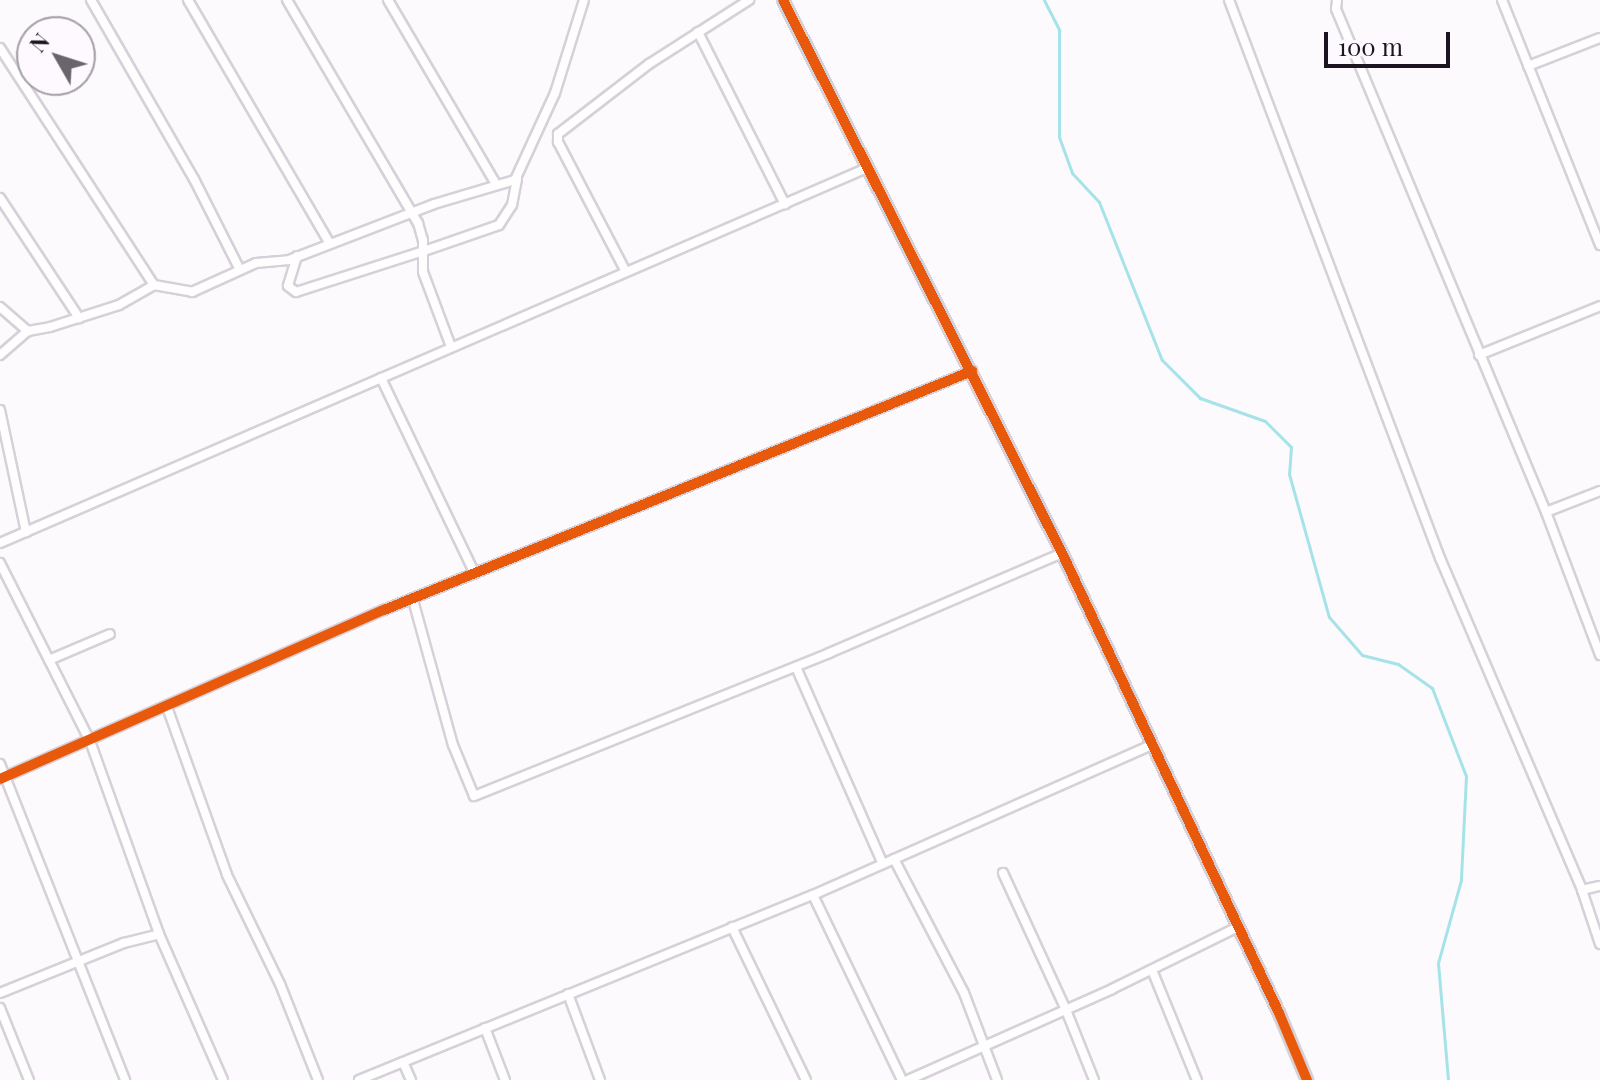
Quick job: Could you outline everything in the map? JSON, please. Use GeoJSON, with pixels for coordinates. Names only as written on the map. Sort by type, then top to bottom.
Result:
{"type":"FeatureCollection","features":[{"type":"Feature","properties":{"kind":"street"},"geometry":{"type":"LineString","coordinates":[[91,0],[194,179],[240,270]]}},
{"type":"Feature","properties":{"kind":"street"},"geometry":{"type":"LineString","coordinates":[[188,0],[329,242]]}},
{"type":"Feature","properties":{"kind":"street"},"geometry":{"type":"LineString","coordinates":[[287,0],[418,223],[424,251],[423,272],[451,347]]}},
{"type":"Feature","properties":{"kind":"street"},"geometry":{"type":"LineString","coordinates":[[388,0],[496,184]]}},
{"type":"Feature","properties":{"kind":"street"},"geometry":{"type":"LineString","coordinates":[[297,256],[288,286],[296,292],[499,225],[512,205],[517,178],[555,93],[584,0]]}},
{"type":"Feature","properties":{"kind":"street"},"geometry":{"type":"LineString","coordinates":[[626,272],[558,142],[558,134],[649,64],[749,0]]}},
{"type":"Feature","properties":{"kind":"street"},"geometry":{"type":"LineString","coordinates":[[783,0],[1062,553],[1307,1080]]}},
{"type":"Feature","properties":{"kind":"street"},"geometry":{"type":"LineString","coordinates":[[1229,0],[1440,558],[1582,890],[1600,944]]}},
{"type":"Feature","properties":{"kind":"street"},"geometry":{"type":"LineString","coordinates":[[1337,0],[1336,9],[1546,512],[1600,655]]}},
{"type":"Feature","properties":{"kind":"street"},"geometry":{"type":"LineString","coordinates":[[1502,0],[1600,245]]}},
{"type":"Feature","properties":{"kind":"street"},"geometry":{"type":"LineString","coordinates":[[698,32],[785,204]]}},
{"type":"Feature","properties":{"kind":"street"},"geometry":{"type":"LineString","coordinates":[[1528,66],[1600,38]]}},
{"type":"Feature","properties":{"kind":"street"},"geometry":{"type":"LineString","coordinates":[[0,48],[154,285]]}},
{"type":"Feature","properties":{"kind":"street"},"geometry":{"type":"LineString","coordinates":[[0,543],[867,168]]}},
{"type":"Feature","properties":{"kind":"street"},"geometry":{"type":"LineString","coordinates":[[0,355],[28,331],[119,305],[154,285],[192,292],[240,270],[297,256],[329,242],[517,178]]}},
{"type":"Feature","properties":{"kind":"street"},"geometry":{"type":"LineString","coordinates":[[0,198],[79,318]]}},
{"type":"Feature","properties":{"kind":"street"},"geometry":{"type":"LineString","coordinates":[[1479,355],[1600,306]]}},
{"type":"Feature","properties":{"kind":"street"},"geometry":{"type":"LineString","coordinates":[[0,307],[28,331]]}},
{"type":"Feature","properties":{"kind":"street"},"geometry":{"type":"LineString","coordinates":[[3,778],[413,600],[972,371]]}},
{"type":"Feature","properties":{"kind":"street"},"geometry":{"type":"LineString","coordinates":[[381,378],[475,574]]}},
{"type":"Feature","properties":{"kind":"street"},"geometry":{"type":"LineString","coordinates":[[0,410],[26,532]]}},
{"type":"Feature","properties":{"kind":"street"},"geometry":{"type":"LineString","coordinates":[[1546,512],[1600,491]]}},
{"type":"Feature","properties":{"kind":"street"},"geometry":{"type":"LineString","coordinates":[[413,600],[453,745],[474,796],[796,667],[1062,553]]}},
{"type":"Feature","properties":{"kind":"street"},"geometry":{"type":"LineString","coordinates":[[0,563],[90,741],[159,934],[223,1080]]}},
{"type":"Feature","properties":{"kind":"street"},"geometry":{"type":"LineString","coordinates":[[49,660],[110,634]]}},
{"type":"Feature","properties":{"kind":"street"},"geometry":{"type":"LineString","coordinates":[[796,667],[883,864]]}},
{"type":"Feature","properties":{"kind":"street"},"geometry":{"type":"LineString","coordinates":[[167,707],[227,875],[280,984],[318,1080]]}},
{"type":"Feature","properties":{"kind":"street"},"geometry":{"type":"LineString","coordinates":[[359,1080],[813,895],[1151,745]]}},
{"type":"Feature","properties":{"kind":"street"},"geometry":{"type":"LineString","coordinates":[[0,764],[125,1080]]}},
{"type":"Feature","properties":{"kind":"street"},"geometry":{"type":"LineString","coordinates":[[894,859],[964,993],[997,1080]]}},
{"type":"Feature","properties":{"kind":"street"},"geometry":{"type":"LineString","coordinates":[[1003,873],[1066,1010],[1094,1080]]}},
{"type":"Feature","properties":{"kind":"street"},"geometry":{"type":"LineString","coordinates":[[1582,890],[1600,886]]}},
{"type":"Feature","properties":{"kind":"street"},"geometry":{"type":"LineString","coordinates":[[813,895],[902,1080]]}},
{"type":"Feature","properties":{"kind":"street"},"geometry":{"type":"LineString","coordinates":[[732,927],[806,1080]]}},
{"type":"Feature","properties":{"kind":"street"},"geometry":{"type":"LineString","coordinates":[[908,1080],[1066,1010],[1238,927]]}},
{"type":"Feature","properties":{"kind":"street"},"geometry":{"type":"LineString","coordinates":[[0,993],[124,943],[159,934]]}},
{"type":"Feature","properties":{"kind":"street"},"geometry":{"type":"LineString","coordinates":[[1152,970],[1197,1080]]}},
{"type":"Feature","properties":{"kind":"street"},"geometry":{"type":"LineString","coordinates":[[568,994],[600,1080]]}},
{"type":"Feature","properties":{"kind":"street"},"geometry":{"type":"LineString","coordinates":[[0,1008],[29,1080]]}},
{"type":"Feature","properties":{"kind":"street"},"geometry":{"type":"LineString","coordinates":[[485,1028],[505,1080]]}},
{"type":"Feature","properties":{"kind":"street"},"geometry":{"type":"LineString","coordinates":[[403,1062],[411,1080]]}},
{"type":"Feature","properties":{"kind":"waterway"},"geometry":{"type":"LineString","coordinates":[[1044,0],[1059,30],[1059,137],[1072,173],[1099,202],[1162,360],[1200,398],[1265,421],[1291,447],[1289,474],[1329,617],[1362,655],[1398,664],[1432,688],[1466,776],[1461,880],[1438,963],[1448,1080]]}},
{"type":"Feature","properties":{"kind":"cycle path"},"geometry":{"type":"LineString","coordinates":[[783,0],[1062,553],[1279,1013],[1307,1080]]}},
{"type":"Feature","properties":{"kind":"cycle path"},"geometry":{"type":"LineString","coordinates":[[0,779],[384,610],[972,371]]}}]}
